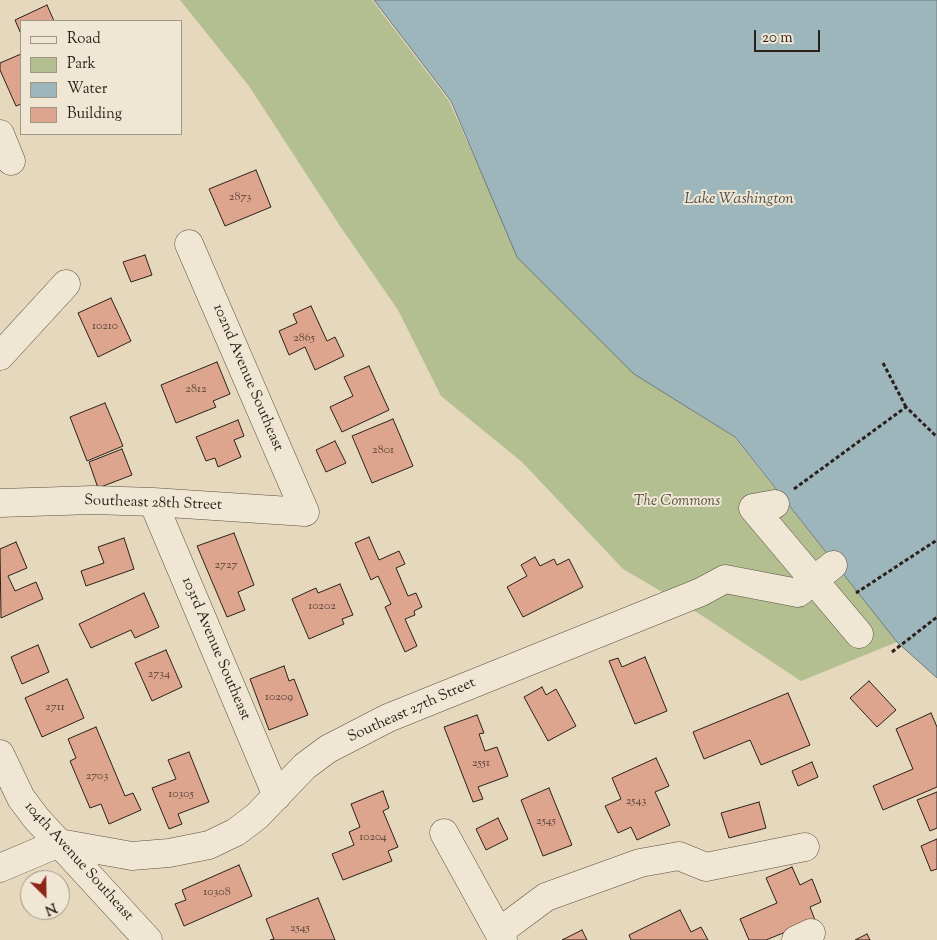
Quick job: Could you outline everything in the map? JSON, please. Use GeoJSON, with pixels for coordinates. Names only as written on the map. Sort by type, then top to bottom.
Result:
{"type":"FeatureCollection","features":[{"type":"Feature","properties":{"kind":"street"},"geometry":{"type":"LineString","coordinates":[[0,134],[11,161]]}},
{"type":"Feature","properties":{"kind":"street","name":"102nd Avenue Southeast"},"geometry":{"type":"LineString","coordinates":[[189,244],[305,512]]}},
{"type":"Feature","properties":{"kind":"street"},"geometry":{"type":"LineString","coordinates":[[0,356],[66,284]]}},
{"type":"Feature","properties":{"kind":"street"},"geometry":{"type":"LineString","coordinates":[[783,497],[753,508],[824,573],[844,601],[859,634]]}},
{"type":"Feature","properties":{"kind":"street","name":"Southeast 28th Street"},"geometry":{"type":"LineString","coordinates":[[0,503],[93,500],[305,512]]}},
{"type":"Feature","properties":{"kind":"street","name":"103rd Avenue Southeast"},"geometry":{"type":"LineString","coordinates":[[152,502],[277,796]]}},
{"type":"Feature","properties":{"kind":"street","name":"Southeast 27th Street"},"geometry":{"type":"LineString","coordinates":[[58,843],[132,856],[169,853],[209,845],[236,832],[257,816],[305,766],[328,749],[388,718],[701,592],[725,580],[798,593],[824,573]]}},
{"type":"Feature","properties":{"kind":"street","name":"104th Avenue Southeast"},"geometry":{"type":"LineString","coordinates":[[0,754],[21,798],[58,843],[148,940]]}},
{"type":"Feature","properties":{"kind":"street"},"geometry":{"type":"LineString","coordinates":[[444,833],[501,936],[546,897],[640,863],[679,856],[706,867],[805,847]]}},
{"type":"Feature","properties":{"kind":"street"},"geometry":{"type":"LineString","coordinates":[[0,868],[58,843]]}},
{"type":"Feature","properties":{"kind":"path"},"geometry":{"type":"LineString","coordinates":[[883,363],[906,407],[937,437]]}},
{"type":"Feature","properties":{"kind":"path"},"geometry":{"type":"LineString","coordinates":[[783,497],[906,407]]}},
{"type":"Feature","properties":{"kind":"path"},"geometry":{"type":"LineString","coordinates":[[844,601],[937,540]]}},
{"type":"Feature","properties":{"kind":"path"},"geometry":{"type":"LineString","coordinates":[[892,652],[937,618]]}},
{"type":"Feature","properties":{"kind":"green space","name":"The Commons"},"geometry":{"type":"Polygon","coordinates":[[[180,0],[372,0],[449,101],[519,257],[634,373],[734,437],[897,642],[801,681],[698,613],[623,569],[522,462],[441,396],[398,310],[340,226],[249,86],[180,0]]]}},
{"type":"Feature","properties":{"kind":"water","name":"Lake Washington"},"geometry":{"type":"Polygon","coordinates":[[[374,0],[937,0],[937,678],[897,642],[735,437],[634,374],[517,257],[451,101],[374,0]]]}},
{"type":"Feature","properties":{"kind":"building"},"geometry":{"type":"Polygon","coordinates":[[[47,5],[54,20],[20,20],[20,32],[15,20],[47,5]]]}},
{"type":"Feature","properties":{"kind":"building"},"geometry":{"type":"Polygon","coordinates":[[[20,54],[20,104],[16,106],[0,70],[0,63],[20,54]]]}},
{"type":"Feature","properties":{"kind":"building"},"geometry":{"type":"Polygon","coordinates":[[[256,170],[271,207],[225,226],[209,189],[256,170]]]}},
{"type":"Feature","properties":{"kind":"building"},"geometry":{"type":"Polygon","coordinates":[[[145,255],[152,275],[131,282],[123,262],[145,255]]]}},
{"type":"Feature","properties":{"kind":"building"},"geometry":{"type":"Polygon","coordinates":[[[111,298],[131,341],[98,357],[78,313],[111,298]]]}},
{"type":"Feature","properties":{"kind":"building"},"geometry":{"type":"Polygon","coordinates":[[[311,306],[327,341],[335,337],[344,356],[315,370],[305,347],[289,355],[279,331],[297,323],[293,314],[311,306]]]}},
{"type":"Feature","properties":{"kind":"building"},"geometry":{"type":"Polygon","coordinates":[[[217,362],[230,394],[213,401],[216,407],[176,423],[161,385],[217,362]]]}},
{"type":"Feature","properties":{"kind":"building"},"geometry":{"type":"Polygon","coordinates":[[[369,366],[389,410],[342,432],[330,407],[353,396],[344,377],[369,366]]]}},
{"type":"Feature","properties":{"kind":"building"},"geometry":{"type":"Polygon","coordinates":[[[105,403],[123,446],[87,461],[70,417],[105,403]]]}},
{"type":"Feature","properties":{"kind":"building"},"geometry":{"type":"Polygon","coordinates":[[[393,419],[413,466],[372,483],[352,436],[393,419]]]}},
{"type":"Feature","properties":{"kind":"building"},"geometry":{"type":"Polygon","coordinates":[[[238,420],[244,436],[234,440],[241,457],[218,467],[215,458],[206,461],[196,437],[238,420]]]}},
{"type":"Feature","properties":{"kind":"building"},"geometry":{"type":"Polygon","coordinates":[[[335,441],[346,463],[326,472],[316,450],[335,441]]]}},
{"type":"Feature","properties":{"kind":"building"},"geometry":{"type":"Polygon","coordinates":[[[122,449],[132,475],[98,488],[89,462],[122,449]]]}},
{"type":"Feature","properties":{"kind":"building"},"geometry":{"type":"Polygon","coordinates":[[[234,533],[254,585],[238,592],[245,610],[227,617],[197,546],[234,533]]]}},
{"type":"Feature","properties":{"kind":"building"},"geometry":{"type":"Polygon","coordinates":[[[369,537],[379,560],[399,551],[405,564],[396,568],[408,596],[416,593],[422,607],[414,611],[415,615],[405,619],[417,646],[405,652],[385,607],[391,604],[378,576],[371,580],[355,543],[369,537]]]}},
{"type":"Feature","properties":{"kind":"building"},"geometry":{"type":"Polygon","coordinates":[[[124,538],[134,569],[86,586],[81,571],[104,563],[98,547],[124,538]]]}},
{"type":"Feature","properties":{"kind":"building"},"geometry":{"type":"Polygon","coordinates":[[[16,542],[27,568],[8,576],[15,591],[36,582],[43,599],[1,618],[0,549],[16,542]]]}},
{"type":"Feature","properties":{"kind":"building"},"geometry":{"type":"Polygon","coordinates":[[[535,557],[540,566],[554,559],[557,565],[569,559],[583,587],[523,617],[507,587],[527,576],[521,565],[535,557]]]}},
{"type":"Feature","properties":{"kind":"building"},"geometry":{"type":"Polygon","coordinates":[[[340,584],[353,615],[342,619],[344,624],[309,639],[292,599],[316,588],[318,593],[340,584]]]}},
{"type":"Feature","properties":{"kind":"building"},"geometry":{"type":"Polygon","coordinates":[[[144,593],[159,627],[135,638],[131,630],[91,648],[79,624],[144,593]]]}},
{"type":"Feature","properties":{"kind":"building"},"geometry":{"type":"Polygon","coordinates":[[[38,645],[49,672],[22,684],[11,657],[38,645]]]}},
{"type":"Feature","properties":{"kind":"building"},"geometry":{"type":"Polygon","coordinates":[[[166,650],[182,687],[152,701],[135,663],[166,650]]]}},
{"type":"Feature","properties":{"kind":"building"},"geometry":{"type":"Polygon","coordinates":[[[645,657],[667,711],[635,724],[609,661],[618,658],[622,667],[645,657]]]}},
{"type":"Feature","properties":{"kind":"building"},"geometry":{"type":"Polygon","coordinates":[[[284,666],[289,681],[294,679],[308,715],[269,730],[250,679],[284,666]]]}},
{"type":"Feature","properties":{"kind":"building"},"geometry":{"type":"Polygon","coordinates":[[[67,679],[84,718],[42,737],[25,698],[67,679]]]}},
{"type":"Feature","properties":{"kind":"building"},"geometry":{"type":"Polygon","coordinates":[[[869,681],[896,710],[877,727],[850,698],[869,681]]]}},
{"type":"Feature","properties":{"kind":"building"},"geometry":{"type":"Polygon","coordinates":[[[542,687],[546,695],[556,689],[576,726],[548,741],[524,697],[542,687]]]}},
{"type":"Feature","properties":{"kind":"building"},"geometry":{"type":"Polygon","coordinates":[[[788,693],[810,745],[761,765],[750,740],[704,759],[693,732],[788,693]]]}},
{"type":"Feature","properties":{"kind":"building"},"geometry":{"type":"Polygon","coordinates":[[[931,713],[937,727],[937,787],[883,810],[873,786],[913,769],[896,729],[931,713]]]}},
{"type":"Feature","properties":{"kind":"building"},"geometry":{"type":"Polygon","coordinates":[[[477,715],[484,733],[479,734],[485,751],[497,747],[508,776],[478,787],[483,799],[473,802],[444,727],[477,715]]]}},
{"type":"Feature","properties":{"kind":"building"},"geometry":{"type":"Polygon","coordinates":[[[96,727],[125,796],[133,793],[141,810],[109,824],[101,804],[90,808],[70,761],[76,758],[68,739],[96,727]]]}},
{"type":"Feature","properties":{"kind":"building"},"geometry":{"type":"Polygon","coordinates":[[[189,752],[209,802],[178,814],[182,824],[169,829],[152,788],[176,779],[168,760],[189,752]]]}},
{"type":"Feature","properties":{"kind":"building"},"geometry":{"type":"Polygon","coordinates":[[[656,758],[669,786],[655,792],[670,825],[637,840],[631,827],[618,833],[605,806],[621,799],[612,778],[656,758]]]}},
{"type":"Feature","properties":{"kind":"building"},"geometry":{"type":"Polygon","coordinates":[[[812,762],[818,777],[798,786],[792,771],[812,762]]]}},
{"type":"Feature","properties":{"kind":"building"},"geometry":{"type":"Polygon","coordinates":[[[549,788],[572,845],[543,856],[521,800],[549,788]]]}},
{"type":"Feature","properties":{"kind":"building"},"geometry":{"type":"Polygon","coordinates":[[[383,791],[389,808],[383,811],[398,847],[388,851],[392,861],[343,880],[332,854],[354,845],[349,832],[360,827],[351,804],[383,791]]]}},
{"type":"Feature","properties":{"kind":"building"},"geometry":{"type":"Polygon","coordinates":[[[937,792],[937,828],[930,831],[917,800],[937,792]]]}},
{"type":"Feature","properties":{"kind":"building"},"geometry":{"type":"Polygon","coordinates":[[[759,802],[766,828],[729,838],[721,813],[759,802]]]}},
{"type":"Feature","properties":{"kind":"building"},"geometry":{"type":"Polygon","coordinates":[[[498,818],[508,839],[486,850],[476,829],[498,818]]]}},
{"type":"Feature","properties":{"kind":"building"},"geometry":{"type":"Polygon","coordinates":[[[937,839],[937,869],[931,871],[921,846],[937,839]]]}},
{"type":"Feature","properties":{"kind":"building"},"geometry":{"type":"Polygon","coordinates":[[[239,865],[252,896],[184,926],[175,904],[186,900],[182,890],[239,865]]]}},
{"type":"Feature","properties":{"kind":"building"},"geometry":{"type":"Polygon","coordinates":[[[792,867],[800,885],[812,879],[821,902],[810,907],[815,920],[766,940],[749,940],[740,919],[777,903],[766,878],[792,867]]]}},
{"type":"Feature","properties":{"kind":"building"},"geometry":{"type":"Polygon","coordinates":[[[318,898],[335,940],[270,940],[274,939],[266,919],[318,898]]]}},
{"type":"Feature","properties":{"kind":"building"},"geometry":{"type":"Polygon","coordinates":[[[680,910],[691,932],[701,927],[708,940],[631,940],[629,935],[680,910]]]}},
{"type":"Feature","properties":{"kind":"building"},"geometry":{"type":"Polygon","coordinates":[[[582,930],[587,940],[562,940],[582,930]]]}},
{"type":"Feature","properties":{"kind":"building"},"geometry":{"type":"Polygon","coordinates":[[[867,934],[870,940],[855,940],[867,934]]]}}]}
